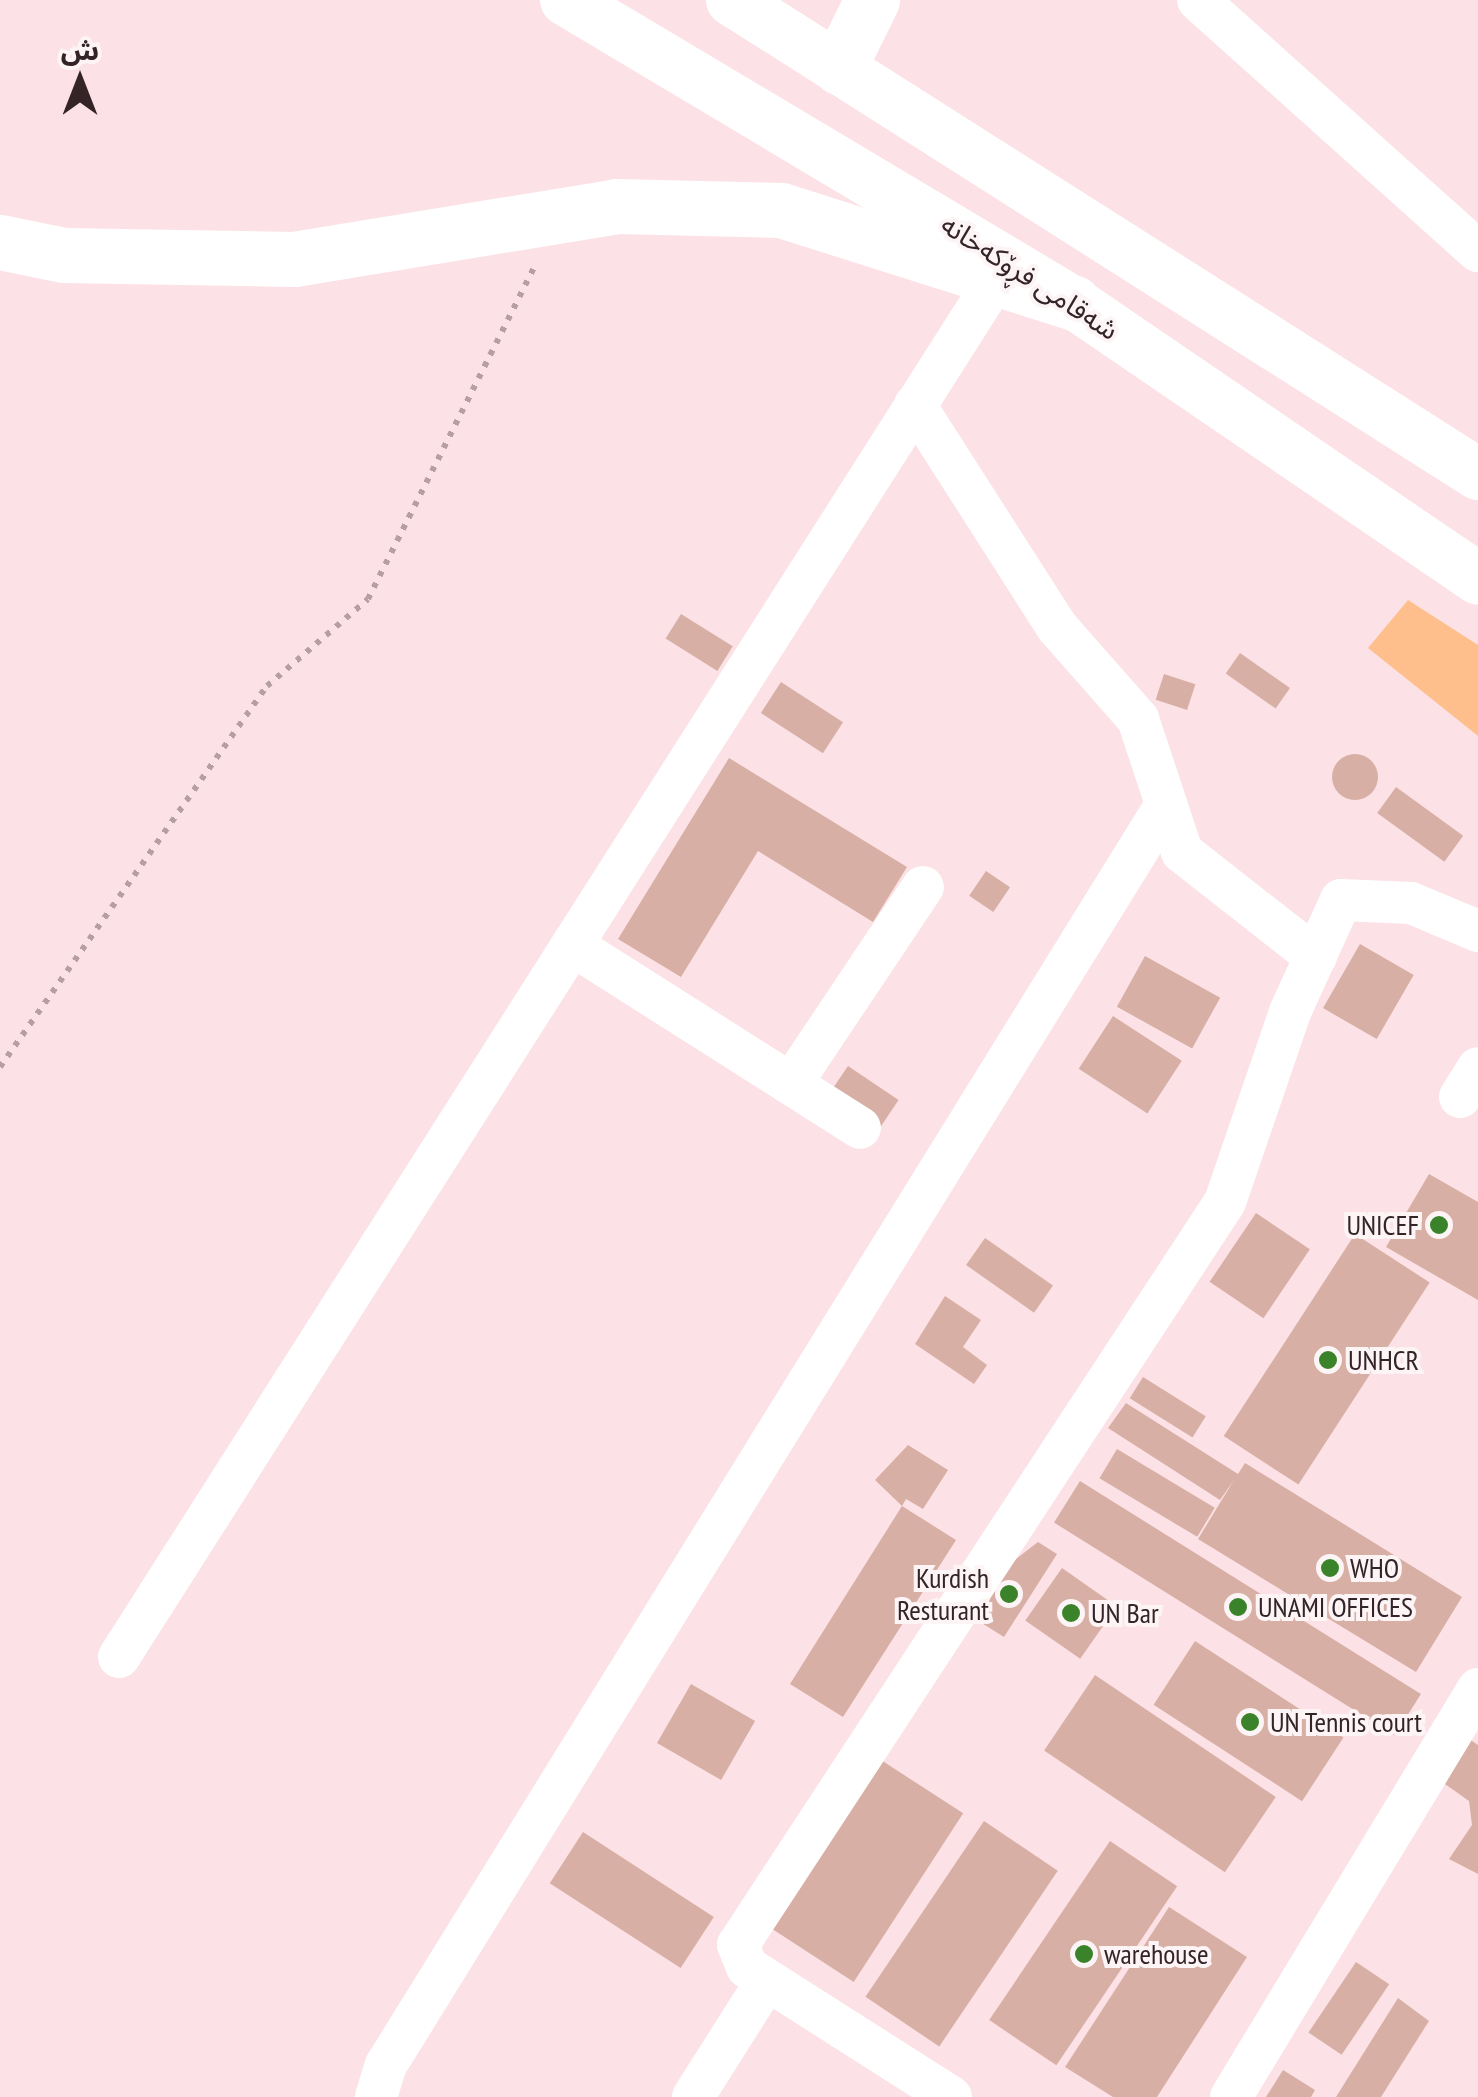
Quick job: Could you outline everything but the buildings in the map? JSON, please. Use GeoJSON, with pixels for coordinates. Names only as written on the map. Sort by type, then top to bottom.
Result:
{"type":"FeatureCollection","features":[{"type":"Feature","properties":{"kind":"highway"},"geometry":{"type":"LineString","coordinates":[[839,67],[872,0]]}},
{"type":"Feature","properties":{"kind":"highway"},"geometry":{"type":"LineString","coordinates":[[0,242],[64,255],[294,259],[616,206],[781,210],[1074,303]]}},
{"type":"Feature","properties":{"kind":"main road","name":"شەقامی فڕۆکەخانە"},"geometry":{"type":"LineString","coordinates":[[566,0],[798,132],[1074,303],[1478,578]]}},
{"type":"Feature","properties":{"kind":"main road"},"geometry":{"type":"LineString","coordinates":[[732,0],[1478,474]]}},
{"type":"Feature","properties":{"kind":"main road"},"geometry":{"type":"LineString","coordinates":[[798,132],[839,67]]}},
{"type":"Feature","properties":{"kind":"street"},"geometry":{"type":"LineString","coordinates":[[1198,0],[1478,251]]}},
{"type":"Feature","properties":{"kind":"street"},"geometry":{"type":"LineString","coordinates":[[119,1657],[998,276]]}},
{"type":"Feature","properties":{"kind":"street"},"geometry":{"type":"LineString","coordinates":[[915,405],[1056,627],[1138,719],[1162,810],[1182,852],[1316,957]]}},
{"type":"Feature","properties":{"kind":"street"},"geometry":{"type":"LineString","coordinates":[[376,2097],[386,2065],[1162,810]]}},
{"type":"Feature","properties":{"kind":"street"},"geometry":{"type":"LineString","coordinates":[[791,1084],[922,887]]}},
{"type":"Feature","properties":{"kind":"street"},"geometry":{"type":"LineString","coordinates":[[951,2097],[747,1967],[738,1945],[889,1704],[1178,1283],[1224,1202],[1341,900],[1411,903],[1478,931]]}},
{"type":"Feature","properties":{"kind":"street"},"geometry":{"type":"LineString","coordinates":[[572,945],[860,1128]]}},
{"type":"Feature","properties":{"kind":"street"},"geometry":{"type":"LineString","coordinates":[[1231,2097],[1478,1689]]}},
{"type":"Feature","properties":{"kind":"street"},"geometry":{"type":"LineString","coordinates":[[693,2097],[767,1980]]}},
{"type":"Feature","properties":{"kind":"path"},"geometry":{"type":"LineString","coordinates":[[0,1067],[267,686],[368,599],[530,269],[546,264]]}},
{"type":"Feature","properties":{"kind":"shaded area"},"geometry":{"type":"Polygon","coordinates":[[[1408,600],[1478,645],[1478,736],[1368,648],[1408,600]]]}},
{"type":"Feature","properties":{"kind":"place","name":"UNICEF"},"geometry":{"type":"Point","coordinates":[1439,1225]}},
{"type":"Feature","properties":{"kind":"place","name":"UNHCR"},"geometry":{"type":"Point","coordinates":[1328,1360]}},
{"type":"Feature","properties":{"kind":"place","name":"WHO"},"geometry":{"type":"Point","coordinates":[1330,1568]}},
{"type":"Feature","properties":{"kind":"place","name":"Kurdish Resturant"},"geometry":{"type":"Point","coordinates":[1009,1594]}},
{"type":"Feature","properties":{"kind":"place","name":"UNAMI OFFICES"},"geometry":{"type":"Point","coordinates":[1238,1607]}},
{"type":"Feature","properties":{"kind":"place","name":"UN Bar"},"geometry":{"type":"Point","coordinates":[1071,1613]}},
{"type":"Feature","properties":{"kind":"place","name":"UN Tennis court"},"geometry":{"type":"Point","coordinates":[1250,1722]}},
{"type":"Feature","properties":{"kind":"place","name":"warehouse"},"geometry":{"type":"Point","coordinates":[1084,1954]}}]}
